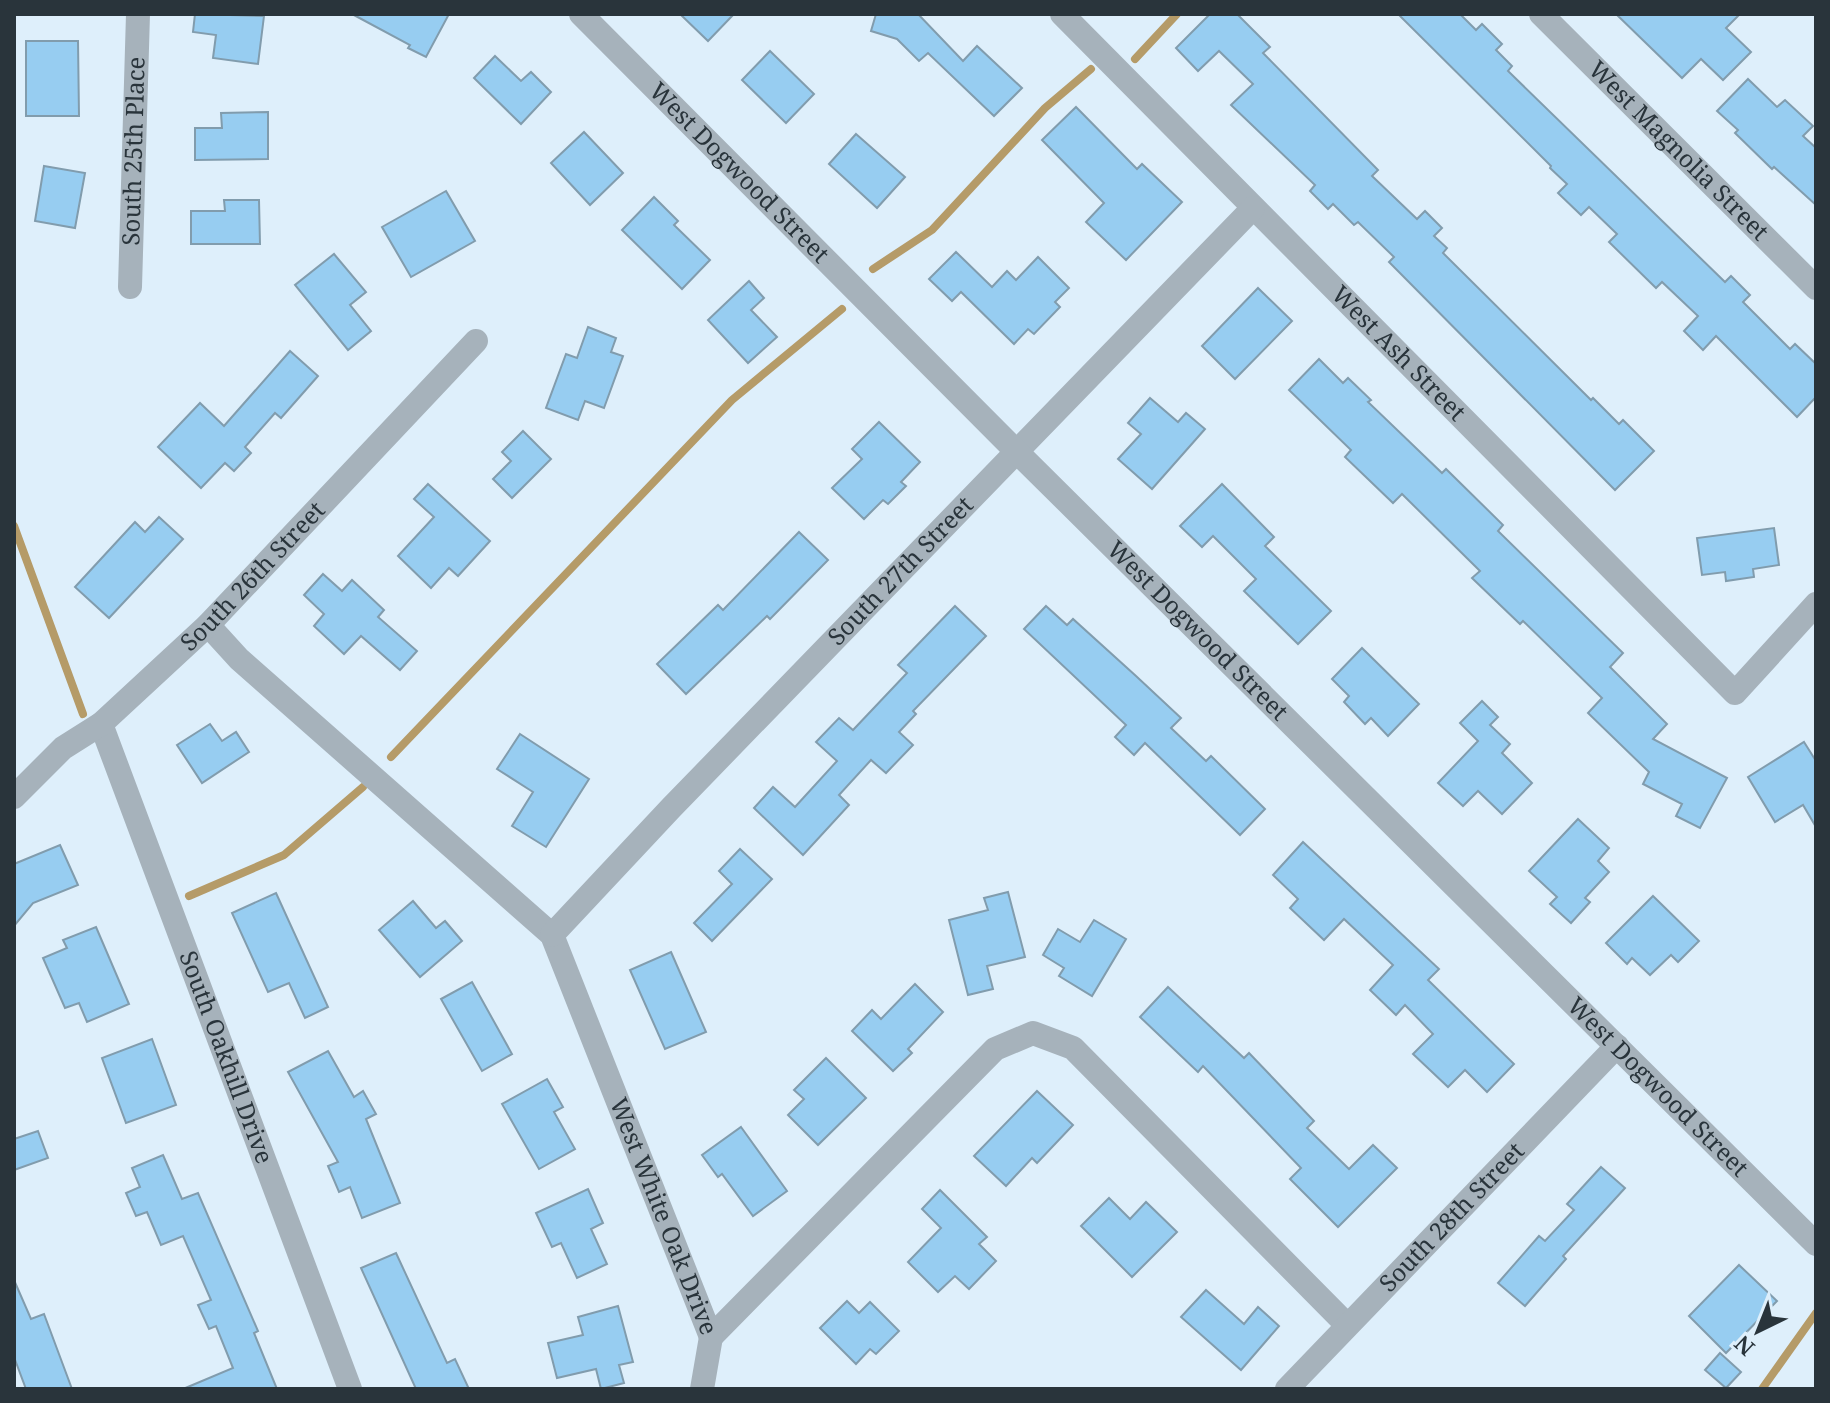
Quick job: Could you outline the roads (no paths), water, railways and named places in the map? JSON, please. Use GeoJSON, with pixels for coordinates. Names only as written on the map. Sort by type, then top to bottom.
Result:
{"type":"FeatureCollection","features":[{"type":"Feature","properties":{"kind":"street","name":"South 25th Place"},"geometry":{"type":"LineString","coordinates":[[130,287],[138,14]]}},
{"type":"Feature","properties":{"kind":"street","name":"West Dogwood Street"},"geometry":{"type":"LineString","coordinates":[[581,14],[1017,452],[1816,1244]]}},
{"type":"Feature","properties":{"kind":"street","name":"West Ash Street"},"geometry":{"type":"LineString","coordinates":[[1062,14],[1735,693],[1816,604]]}},
{"type":"Feature","properties":{"kind":"street","name":"West Magnolia Street"},"geometry":{"type":"LineString","coordinates":[[1541,14],[1816,288]]}},
{"type":"Feature","properties":{"kind":"street","name":"South 27th Street"},"geometry":{"type":"LineString","coordinates":[[552,935],[671,808],[1253,208]]}},
{"type":"Feature","properties":{"kind":"street","name":"South 26th Street"},"geometry":{"type":"LineString","coordinates":[[14,797],[63,748],[101,724],[208,625],[476,341]]}},
{"type":"Feature","properties":{"kind":"street","name":"West White Oak Drive"},"geometry":{"type":"LineString","coordinates":[[208,625],[239,659],[552,935],[711,1337],[995,1049],[1033,1033],[1073,1048],[1347,1325]]}},
{"type":"Feature","properties":{"kind":"street","name":"South Oakhill Drive"},"geometry":{"type":"LineString","coordinates":[[101,724],[350,1389]]}},
{"type":"Feature","properties":{"kind":"street","name":"South 28th Street"},"geometry":{"type":"LineString","coordinates":[[1287,1389],[1617,1046]]}},
{"type":"Feature","properties":{"kind":"street"},"geometry":{"type":"LineString","coordinates":[[702,1389],[711,1337]]}},
{"type":"Feature","properties":{"kind":"waterway"},"geometry":{"type":"LineString","coordinates":[[1135,59],[1177,14]]}},
{"type":"Feature","properties":{"kind":"waterway"},"geometry":{"type":"LineString","coordinates":[[873,269],[932,230],[1045,108],[1091,69]]}},
{"type":"Feature","properties":{"kind":"waterway"},"geometry":{"type":"LineString","coordinates":[[391,757],[732,400],[842,309]]}},
{"type":"Feature","properties":{"kind":"waterway"},"geometry":{"type":"LineString","coordinates":[[14,526],[83,714]]}},
{"type":"Feature","properties":{"kind":"waterway"},"geometry":{"type":"LineString","coordinates":[[189,896],[284,855],[363,787]]}},
{"type":"Feature","properties":{"kind":"waterway"},"geometry":{"type":"LineString","coordinates":[[1762,1389],[1816,1313]]}}]}
